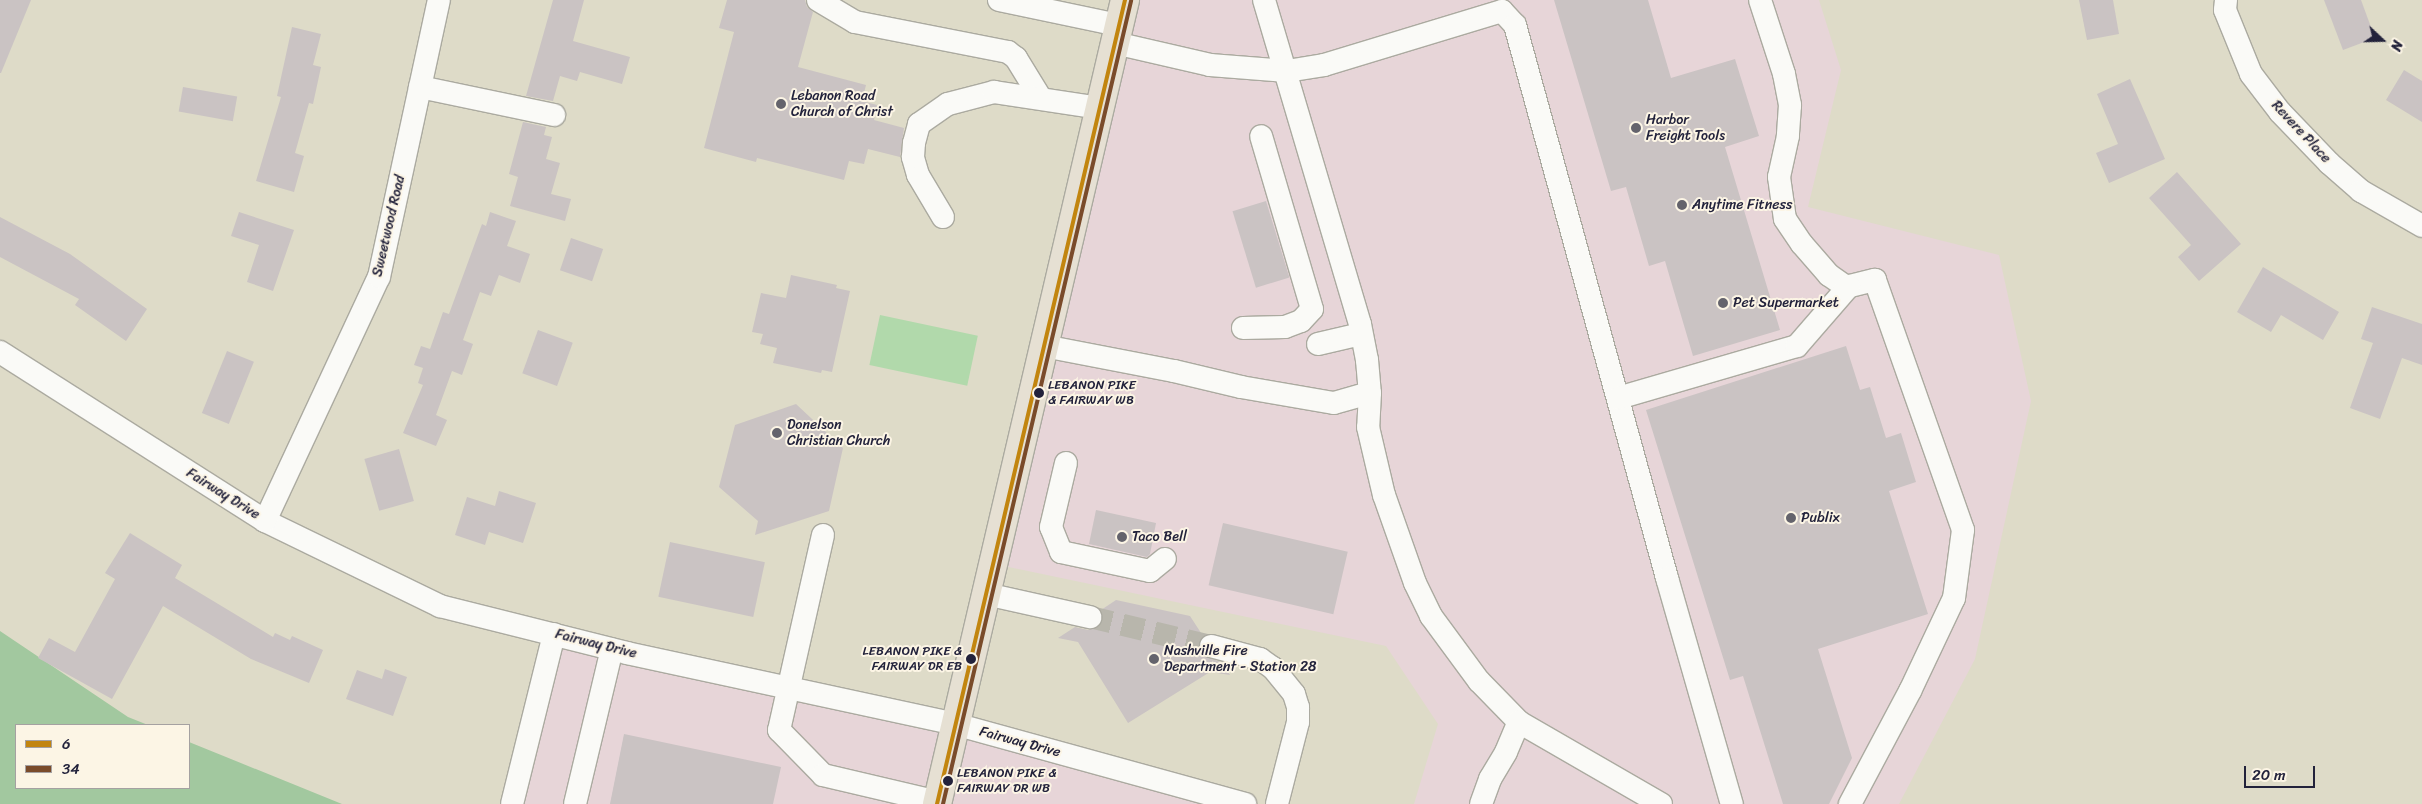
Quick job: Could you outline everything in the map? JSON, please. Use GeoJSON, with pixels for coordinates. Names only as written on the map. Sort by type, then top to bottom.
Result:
{"type":"FeatureCollection","features":[{"type":"Feature","properties":{"kind":"main road"},"geometry":{"type":"LineString","coordinates":[[937,803],[1120,23]]}},
{"type":"Feature","properties":{"kind":"street","name":"Sweetwood Road"},"geometry":{"type":"LineString","coordinates":[[265,521],[379,277],[439,0]]}},
{"type":"Feature","properties":{"kind":"street"},"geometry":{"type":"LineString","coordinates":[[999,0],[1120,23],[1210,66],[1287,71],[1324,65],[1502,11],[1515,25],[1732,804]]}},
{"type":"Feature","properties":{"kind":"street"},"geometry":{"type":"LineString","coordinates":[[1264,0],[1287,71],[1362,334],[1370,393],[1368,426],[1384,495],[1415,583],[1431,616],[1479,681],[1518,722],[1661,804]]}},
{"type":"Feature","properties":{"kind":"street"},"geometry":{"type":"LineString","coordinates":[[1760,0],[1784,74],[1790,105],[1788,136],[1779,177],[1785,219],[1802,244],[1829,275],[1846,287],[1875,280],[1963,530],[1954,598],[1910,691],[1850,804]]}},
{"type":"Feature","properties":{"kind":"street","name":"Revere Place"},"geometry":{"type":"LineString","coordinates":[[2226,0],[2225,10],[2251,74],[2280,112],[2329,163],[2361,191],[2422,226]]}},
{"type":"Feature","properties":{"kind":"street"},"geometry":{"type":"LineString","coordinates":[[821,1],[856,22],[1008,52],[1016,58],[1040,98]]}},
{"type":"Feature","properties":{"kind":"street"},"geometry":{"type":"LineString","coordinates":[[420,87],[554,115]]}},
{"type":"Feature","properties":{"kind":"street"},"geometry":{"type":"LineString","coordinates":[[943,218],[918,175],[913,157],[914,143],[919,124],[948,104],[994,92],[1100,108]]}},
{"type":"Feature","properties":{"kind":"street"},"geometry":{"type":"LineString","coordinates":[[1243,328],[1284,327],[1301,321],[1312,310],[1261,136]]}},
{"type":"Feature","properties":{"kind":"street"},"geometry":{"type":"LineString","coordinates":[[1618,398],[1797,346],[1849,286]]}},
{"type":"Feature","properties":{"kind":"street"},"geometry":{"type":"LineString","coordinates":[[1318,344],[1362,334]]}},
{"type":"Feature","properties":{"kind":"street"},"geometry":{"type":"LineString","coordinates":[[1044,346],[1174,371],[1241,387],[1334,403],[1370,393]]}},
{"type":"Feature","properties":{"kind":"street","name":"Fairway Drive"},"geometry":{"type":"LineString","coordinates":[[0,352],[265,521],[440,606],[612,649],[955,724],[1234,802]]}},
{"type":"Feature","properties":{"kind":"street"},"geometry":{"type":"LineString","coordinates":[[1066,463],[1051,527],[1061,552],[1150,571],[1165,560]]}},
{"type":"Feature","properties":{"kind":"street"},"geometry":{"type":"LineString","coordinates":[[823,535],[779,730],[823,775],[937,803]]}},
{"type":"Feature","properties":{"kind":"street"},"geometry":{"type":"LineString","coordinates":[[986,594],[1090,617]]}},
{"type":"Feature","properties":{"kind":"street"},"geometry":{"type":"LineString","coordinates":[[512,804],[554,634]]}},
{"type":"Feature","properties":{"kind":"street"},"geometry":{"type":"LineString","coordinates":[[1210,646],[1260,658],[1273,668],[1294,694],[1298,706],[1298,722],[1278,804]]}},
{"type":"Feature","properties":{"kind":"street"},"geometry":{"type":"LineString","coordinates":[[575,804],[612,649]]}},
{"type":"Feature","properties":{"kind":"street"},"geometry":{"type":"LineString","coordinates":[[1481,804],[1490,779],[1506,752],[1518,722]]}},
{"type":"Feature","properties":{"kind":"shaded area"},"geometry":{"type":"Polygon","coordinates":[[[1125,0],[1819,0],[1841,70],[1808,207],[1999,255],[2031,401],[1975,659],[1899,804],[1414,804],[1438,724],[1386,646],[994,564],[1125,0]]]}},
{"type":"Feature","properties":{"kind":"shaded area"},"geometry":{"type":"Polygon","coordinates":[[[547,633],[1245,804],[505,804],[547,633]]]}},
{"type":"Feature","properties":{"kind":"green space"},"geometry":{"type":"Polygon","coordinates":[[[880,315],[978,336],[967,386],[869,365],[880,315]]]}},
{"type":"Feature","properties":{"kind":"green space"},"geometry":{"type":"Polygon","coordinates":[[[0,631],[128,717],[146,724],[15,724],[15,789],[190,789],[190,742],[342,804],[0,804],[0,631]]]}},
{"type":"Feature","properties":{"kind":"building"},"geometry":{"type":"Polygon","coordinates":[[[0,0],[31,0],[1,73],[0,73],[0,0]]]}},
{"type":"Feature","properties":{"kind":"building"},"geometry":{"type":"Polygon","coordinates":[[[553,0],[584,0],[573,41],[630,57],[622,84],[580,72],[577,81],[560,76],[553,101],[526,96],[553,0]]]}},
{"type":"Feature","properties":{"kind":"building"},"geometry":{"type":"Polygon","coordinates":[[[727,0],[805,0],[807,7],[813,12],[798,67],[866,85],[862,101],[877,105],[874,120],[904,128],[900,157],[868,149],[864,164],[849,161],[844,180],[757,158],[756,162],[704,148],[734,32],[719,28],[727,0]]]}},
{"type":"Feature","properties":{"kind":"building"},"geometry":{"type":"Polygon","coordinates":[[[1554,0],[1648,0],[1671,78],[1735,59],[1759,136],[1725,147],[1780,330],[1693,356],[1665,261],[1649,266],[1626,187],[1611,191],[1554,0]]]}},
{"type":"Feature","properties":{"kind":"building"},"geometry":{"type":"Polygon","coordinates":[[[2079,0],[2113,0],[2119,34],[2087,40],[2079,0]]]}},
{"type":"Feature","properties":{"kind":"building"},"geometry":{"type":"Polygon","coordinates":[[[2324,0],[2361,0],[2375,38],[2343,50],[2324,0]]]}},
{"type":"Feature","properties":{"kind":"building"},"geometry":{"type":"Polygon","coordinates":[[[292,27],[321,34],[313,65],[321,67],[313,104],[309,103],[295,153],[304,156],[294,192],[256,181],[281,97],[277,96],[292,27]]]}},
{"type":"Feature","properties":{"kind":"building"},"geometry":{"type":"Polygon","coordinates":[[[2404,70],[2422,81],[2422,122],[2386,100],[2404,70]]]}},
{"type":"Feature","properties":{"kind":"building"},"geometry":{"type":"Polygon","coordinates":[[[2130,79],[2165,159],[2109,183],[2096,153],[2118,144],[2097,94],[2130,79]]]}},
{"type":"Feature","properties":{"kind":"building"},"geometry":{"type":"Polygon","coordinates":[[[183,87],[237,97],[233,121],[179,112],[183,87]]]}},
{"type":"Feature","properties":{"kind":"building"},"geometry":{"type":"Polygon","coordinates":[[[523,122],[546,127],[544,135],[552,137],[546,159],[560,163],[551,194],[571,199],[565,221],[510,206],[518,177],[509,174],[523,122]]]}},
{"type":"Feature","properties":{"kind":"building"},"geometry":{"type":"Polygon","coordinates":[[[2177,172],[2241,244],[2199,281],[2178,257],[2191,245],[2149,198],[2177,172]]]}},
{"type":"Feature","properties":{"kind":"building"},"geometry":{"type":"Polygon","coordinates":[[[1266,201],[1289,278],[1256,288],[1233,211],[1266,201]]]}},
{"type":"Feature","properties":{"kind":"building"},"geometry":{"type":"Polygon","coordinates":[[[239,212],[294,230],[273,291],[247,282],[259,245],[231,236],[239,212]]]}},
{"type":"Feature","properties":{"kind":"building"},"geometry":{"type":"Polygon","coordinates":[[[490,212],[516,221],[507,246],[530,254],[520,283],[499,275],[491,296],[480,292],[463,340],[473,344],[462,375],[452,371],[436,415],[447,420],[436,446],[403,433],[423,385],[418,383],[423,368],[414,365],[421,346],[430,349],[443,312],[449,314],[482,224],[486,226],[490,212]]]}},
{"type":"Feature","properties":{"kind":"building"},"geometry":{"type":"Polygon","coordinates":[[[0,217],[70,254],[147,309],[126,341],[75,305],[79,299],[0,257],[0,217]]]}},
{"type":"Feature","properties":{"kind":"building"},"geometry":{"type":"Polygon","coordinates":[[[571,238],[603,249],[592,281],[560,270],[571,238]]]}},
{"type":"Feature","properties":{"kind":"building"},"geometry":{"type":"Polygon","coordinates":[[[2263,267],[2339,312],[2323,340],[2281,315],[2271,332],[2237,312],[2263,267]]]}},
{"type":"Feature","properties":{"kind":"building"},"geometry":{"type":"Polygon","coordinates":[[[791,275],[837,285],[836,288],[850,291],[832,372],[822,370],[821,373],[773,363],[777,348],[760,344],[763,334],[752,332],[761,293],[786,298],[791,275]]]}},
{"type":"Feature","properties":{"kind":"building"},"geometry":{"type":"Polygon","coordinates":[[[2372,307],[2422,324],[2422,365],[2402,358],[2380,419],[2350,408],[2373,343],[2361,339],[2372,307]]]}},
{"type":"Feature","properties":{"kind":"building"},"geometry":{"type":"Polygon","coordinates":[[[538,330],[573,343],[557,386],[522,373],[538,330]]]}},
{"type":"Feature","properties":{"kind":"building"},"geometry":{"type":"Polygon","coordinates":[[[1846,346],[1860,390],[1870,387],[1886,438],[1901,433],[1916,482],[1889,491],[1928,614],[1818,649],[1852,758],[1829,804],[1783,804],[1743,676],[1730,680],[1646,410],[1846,346]]]}},
{"type":"Feature","properties":{"kind":"building"},"geometry":{"type":"Polygon","coordinates":[[[227,351],[254,362],[229,424],[202,413],[227,351]]]}},
{"type":"Feature","properties":{"kind":"building"},"geometry":{"type":"Polygon","coordinates":[[[796,404],[843,448],[829,511],[755,535],[758,521],[719,487],[735,425],[796,404]]]}},
{"type":"Feature","properties":{"kind":"building"},"geometry":{"type":"Polygon","coordinates":[[[399,449],[414,501],[379,511],[364,459],[399,449]]]}},
{"type":"Feature","properties":{"kind":"building"},"geometry":{"type":"Polygon","coordinates":[[[499,491],[536,503],[523,543],[489,532],[485,545],[455,535],[467,497],[495,506],[499,491]]]}},
{"type":"Feature","properties":{"kind":"building","name":"Taco Bell"},"geometry":{"type":"Polygon","coordinates":[[[1096,510],[1156,523],[1150,554],[1147,557],[1089,544],[1096,510]]]}},
{"type":"Feature","properties":{"kind":"building"},"geometry":{"type":"Polygon","coordinates":[[[1223,523],[1348,552],[1333,614],[1209,585],[1223,523]]]}},
{"type":"Feature","properties":{"kind":"building"},"geometry":{"type":"Polygon","coordinates":[[[130,533],[182,565],[175,578],[273,637],[275,633],[290,640],[292,636],[323,650],[309,683],[251,659],[163,606],[112,699],[38,658],[49,638],[75,652],[115,579],[105,573],[130,533]]]}},
{"type":"Feature","properties":{"kind":"building"},"geometry":{"type":"Polygon","coordinates":[[[670,542],[765,562],[753,617],[658,597],[670,542]]]}},
{"type":"Feature","properties":{"kind":"building","name":"Nashville Fire Department - Station 28"},"geometry":{"type":"Polygon","coordinates":[[[1116,600],[1190,616],[1203,636],[1198,643],[1201,655],[1221,662],[1230,675],[1210,672],[1128,723],[1078,642],[1058,638],[1075,627],[1088,630],[1099,626],[1103,619],[1101,610],[1116,600]]]}},
{"type":"Feature","properties":{"kind":"building"},"geometry":{"type":"Polygon","coordinates":[[[385,669],[407,677],[393,716],[346,699],[357,670],[382,679],[385,669]]]}},
{"type":"Feature","properties":{"kind":"building"},"geometry":{"type":"Polygon","coordinates":[[[624,734],[781,767],[773,804],[610,804],[624,734]]]}},
{"type":"Feature","properties":{"kind":"tunnel"},"geometry":{"type":"LineString","coordinates":[[1090,617],[1211,646]]}},
{"type":"Feature","properties":{"kind":"transit line","name":"6"},"geometry":{"type":"LineString","coordinates":[[937,804],[1125,0]]}},
{"type":"Feature","properties":{"kind":"transit line","name":"34"},"geometry":{"type":"LineString","coordinates":[[943,804],[1131,1]]}},
{"type":"Feature","properties":{"kind":"place","name":"Lebanon Road Church of Christ"},"geometry":{"type":"Point","coordinates":[781,104]}},
{"type":"Feature","properties":{"kind":"place","name":"Harbor Freight Tools"},"geometry":{"type":"Point","coordinates":[1636,128]}},
{"type":"Feature","properties":{"kind":"place","name":"Anytime Fitness"},"geometry":{"type":"Point","coordinates":[1682,205]}},
{"type":"Feature","properties":{"kind":"place","name":"Pet Supermarket"},"geometry":{"type":"Point","coordinates":[1723,303]}},
{"type":"Feature","properties":{"kind":"place","name":"LEBANON PIKE & FAIRWAY WB"},"geometry":{"type":"Point","coordinates":[1039,393]}},
{"type":"Feature","properties":{"kind":"place","name":"Donelson Christian Church"},"geometry":{"type":"Point","coordinates":[777,433]}},
{"type":"Feature","properties":{"kind":"place","name":"Publix"},"geometry":{"type":"Point","coordinates":[1791,518]}},
{"type":"Feature","properties":{"kind":"place","name":"Taco Bell"},"geometry":{"type":"Point","coordinates":[1122,537]}},
{"type":"Feature","properties":{"kind":"place","name":"LEBANON PIKE & FAIRWAY DR EB"},"geometry":{"type":"Point","coordinates":[971,659]}},
{"type":"Feature","properties":{"kind":"place","name":"Nashville Fire Department - Station 28"},"geometry":{"type":"Point","coordinates":[1154,659]}},
{"type":"Feature","properties":{"kind":"place","name":"LEBANON PIKE & FAIRWAY DR WB"},"geometry":{"type":"Point","coordinates":[948,781]}}]}
